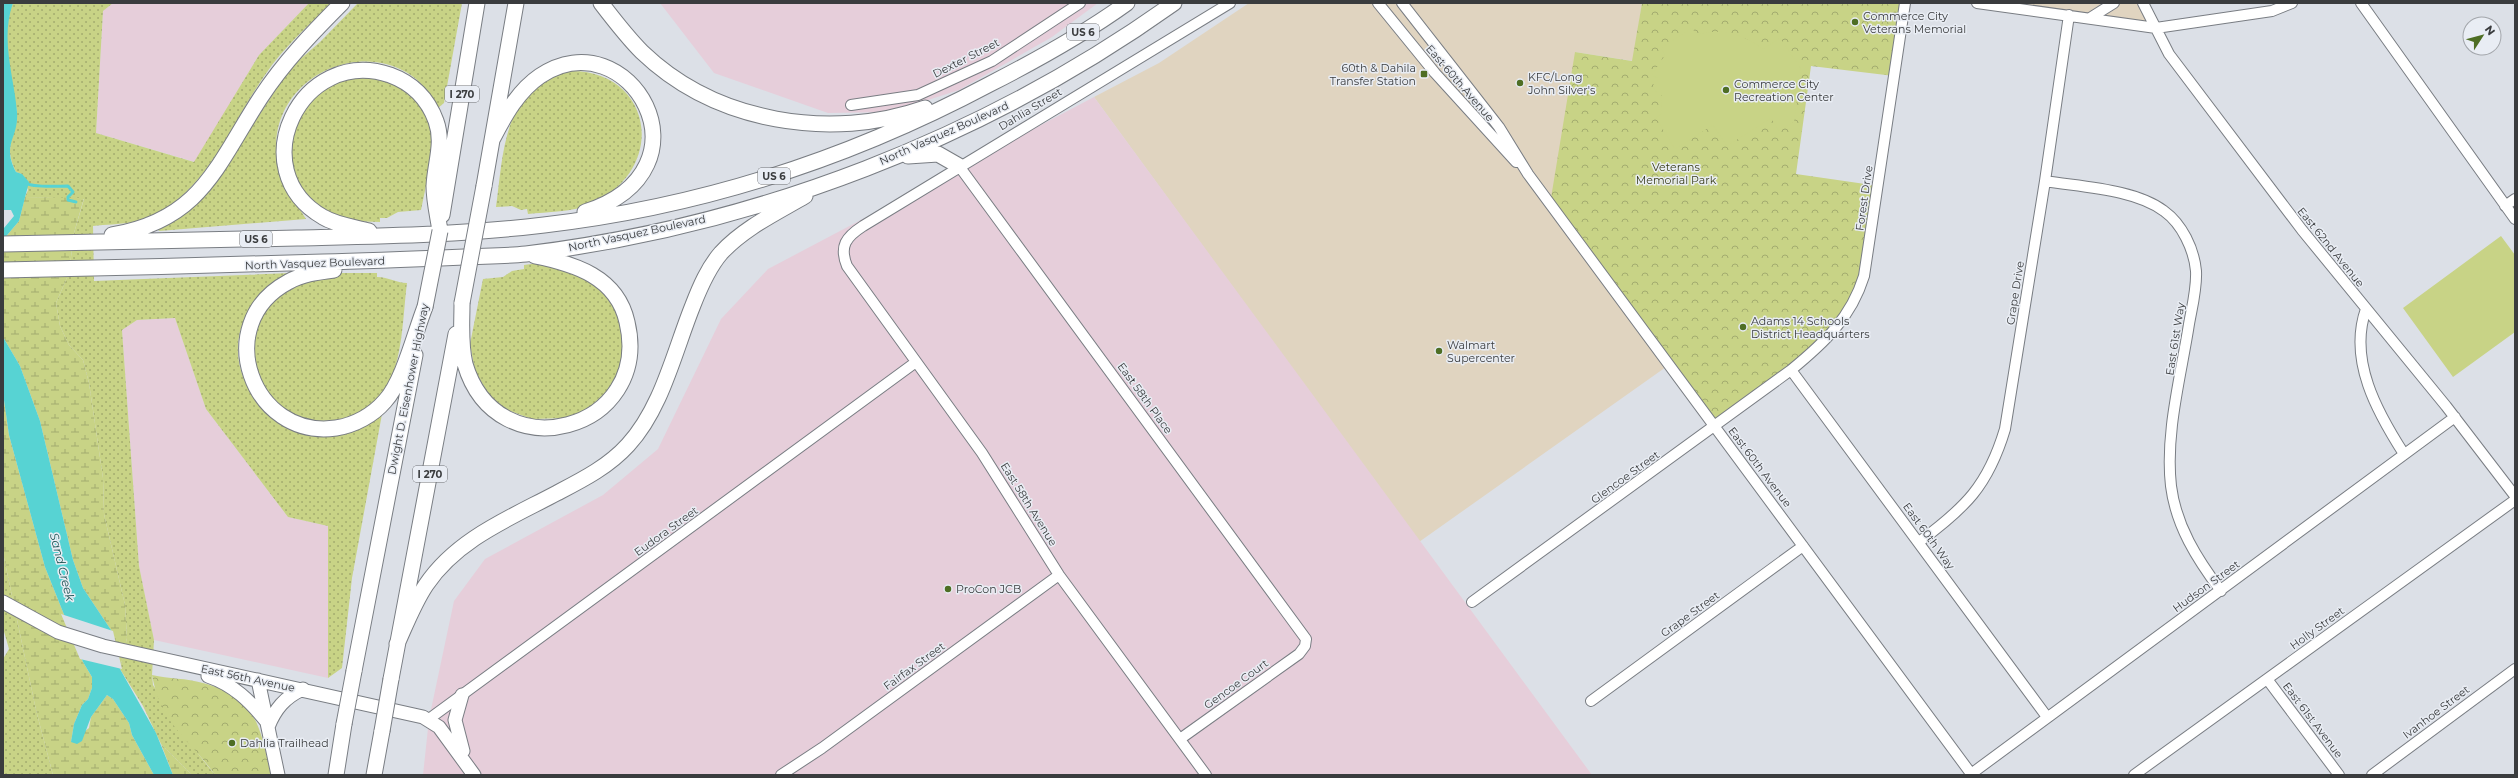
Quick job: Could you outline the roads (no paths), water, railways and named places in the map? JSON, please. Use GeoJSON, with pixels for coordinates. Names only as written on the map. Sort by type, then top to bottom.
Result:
{"type":"FeatureCollection","features":[{"type":"Feature","properties":{"kind":"highway"},"geometry":{"type":"LineString","coordinates":[[3,244],[74,243],[109,239],[157,222],[200,192],[288,58],[342,3]]}},
{"type":"Feature","properties":{"kind":"highway","name":"I 270"},"geometry":{"type":"LineString","coordinates":[[441,186],[477,3]]}},
{"type":"Feature","properties":{"kind":"highway","name":"I 270"},"geometry":{"type":"LineString","coordinates":[[374,775],[397,644],[493,138],[516,3]]}},
{"type":"Feature","properties":{"kind":"highway"},"geometry":{"type":"LineString","coordinates":[[601,3],[643,52],[692,88],[732,106],[786,121],[836,125],[862,124],[923,108],[990,84]]}},
{"type":"Feature","properties":{"kind":"highway","name":"North Vasquez Boulevard"},"geometry":{"type":"LineString","coordinates":[[109,239],[398,236],[477,232],[545,225],[652,209],[725,191],[787,172],[845,151],[926,117],[990,84],[1083,32],[1127,3]]}},
{"type":"Feature","properties":{"kind":"highway","name":"North Vasquez Boulevard"},"geometry":{"type":"LineString","coordinates":[[3,270],[382,261],[523,254],[646,233],[735,211],[831,181],[882,162],[975,121],[1019,99],[1104,50],[1174,3]]}},
{"type":"Feature","properties":{"kind":"highway"},"geometry":{"type":"LineString","coordinates":[[493,138],[514,101],[539,76],[554,68],[570,64],[598,65],[624,78],[641,95],[649,112],[653,138],[652,151],[642,175],[627,192],[616,200],[602,207],[545,225]]}},
{"type":"Feature","properties":{"kind":"highway"},"geometry":{"type":"LineString","coordinates":[[398,236],[328,220],[304,202],[297,193],[288,176],[284,158],[287,128],[299,104],[310,91],[324,81],[344,73],[372,71],[401,80],[421,96],[436,122],[441,137],[441,186]]}},
{"type":"Feature","properties":{"kind":"highway"},"geometry":{"type":"LineString","coordinates":[[882,162],[911,155],[932,153],[947,158],[959,166]]}},
{"type":"Feature","properties":{"kind":"highway"},"geometry":{"type":"LineString","coordinates":[[397,644],[414,606],[427,584],[460,548],[492,527],[583,479],[607,464],[626,447],[650,414],[701,286],[720,254],[755,225],[831,181]]}},
{"type":"Feature","properties":{"kind":"highway","name":"Dwight D. Eisenhower Highway"},"geometry":{"type":"LineString","coordinates":[[336,775],[344,724],[440,231],[441,186]]}},
{"type":"Feature","properties":{"kind":"highway"},"geometry":{"type":"LineString","coordinates":[[462,303],[461,340],[465,364],[473,384],[484,399],[497,411],[522,424],[546,429],[564,427],[578,423],[600,409],[620,385],[629,360],[630,334],[623,309],[613,292],[601,280],[585,270],[561,261],[523,254]]}},
{"type":"Feature","properties":{"kind":"highway"},"geometry":{"type":"LineString","coordinates":[[382,261],[303,276],[284,285],[266,300],[252,321],[245,347],[249,372],[266,402],[286,418],[314,428],[340,427],[364,418],[385,401],[395,387],[425,306]]}},
{"type":"Feature","properties":{"kind":"main road","name":"East 56th Avenue"},"geometry":{"type":"LineString","coordinates":[[3,602],[58,632],[87,642],[161,660],[408,712],[429,719],[445,734],[472,771]]}},
{"type":"Feature","properties":{"kind":"main road"},"geometry":{"type":"LineString","coordinates":[[161,660],[226,683],[246,697],[268,724]]}},
{"type":"Feature","properties":{"kind":"main road"},"geometry":{"type":"LineString","coordinates":[[258,680],[278,775]]}},
{"type":"Feature","properties":{"kind":"main road"},"geometry":{"type":"LineString","coordinates":[[268,724],[283,701],[303,690]]}},
{"type":"Feature","properties":{"kind":"main road"},"geometry":{"type":"LineString","coordinates":[[462,695],[456,711],[455,726],[472,771]]}},
{"type":"Feature","properties":{"kind":"street","name":"Dexter Street"},"geometry":{"type":"LineString","coordinates":[[851,105],[918,95],[992,61],[1080,3]]}},
{"type":"Feature","properties":{"kind":"street","name":"Dahlia Street"},"geometry":{"type":"LineString","coordinates":[[845,241],[857,230],[959,166],[1230,3]]}},
{"type":"Feature","properties":{"kind":"street","name":"East 60th Avenue"},"geometry":{"type":"LineString","coordinates":[[1378,3],[1489,135],[1528,174]]}},
{"type":"Feature","properties":{"kind":"street","name":"East 60th Avenue"},"geometry":{"type":"LineString","coordinates":[[1402,3],[1499,127],[1528,174],[1971,774]]}},
{"type":"Feature","properties":{"kind":"street","name":"Forest Drive"},"geometry":{"type":"LineString","coordinates":[[1791,370],[1823,344],[1837,328],[1854,301],[1864,278],[1905,3]]}},
{"type":"Feature","properties":{"kind":"street"},"geometry":{"type":"LineString","coordinates":[[1977,3],[2156,28],[2265,13],[2292,3]]}},
{"type":"Feature","properties":{"kind":"street"},"geometry":{"type":"LineString","coordinates":[[2090,18],[2114,3]]}},
{"type":"Feature","properties":{"kind":"street","name":"East 62nd Avenue"},"geometry":{"type":"LineString","coordinates":[[2143,3],[2169,54],[2302,230],[2455,417],[2515,496]]}},
{"type":"Feature","properties":{"kind":"street"},"geometry":{"type":"LineString","coordinates":[[2361,3],[2515,219]]}},
{"type":"Feature","properties":{"kind":"street","name":"Grape Drive"},"geometry":{"type":"LineString","coordinates":[[1919,542],[1963,508],[1982,484],[1999,449],[2008,419],[2069,15]]}},
{"type":"Feature","properties":{"kind":"street","name":"East 58th Place"},"geometry":{"type":"LineString","coordinates":[[959,166],[1303,632],[1306,639],[1305,646]]}},
{"type":"Feature","properties":{"kind":"street","name":"East 61st Way"},"geometry":{"type":"LineString","coordinates":[[2045,181],[2132,196],[2149,201],[2170,216],[2189,243],[2196,276],[2172,434],[2171,486],[2176,511],[2188,543],[2221,591]]}},
{"type":"Feature","properties":{"kind":"street"},"geometry":{"type":"LineString","coordinates":[[2505,206],[2515,199]]}},
{"type":"Feature","properties":{"kind":"street","name":"East 58th Avenue"},"geometry":{"type":"LineString","coordinates":[[845,241],[843,256],[847,266],[982,453],[1059,575],[1206,775]]}},
{"type":"Feature","properties":{"kind":"street"},"geometry":{"type":"LineString","coordinates":[[2366,309],[2360,332],[2363,364],[2376,406],[2404,454]]}},
{"type":"Feature","properties":{"kind":"street","name":"Eudora Street"},"geometry":{"type":"LineString","coordinates":[[429,719],[916,362]]}},
{"type":"Feature","properties":{"kind":"street","name":"Glencoe Street"},"geometry":{"type":"LineString","coordinates":[[1472,602],[1791,370]]}},
{"type":"Feature","properties":{"kind":"street","name":"East 60th Way"},"geometry":{"type":"LineString","coordinates":[[1791,370],[2047,717]]}},
{"type":"Feature","properties":{"kind":"street","name":"Hudson Street"},"geometry":{"type":"LineString","coordinates":[[1971,774],[2455,417]]}},
{"type":"Feature","properties":{"kind":"street","name":"Holly Street"},"geometry":{"type":"LineString","coordinates":[[2134,775],[2515,500]]}},
{"type":"Feature","properties":{"kind":"street","name":"Grape Street"},"geometry":{"type":"LineString","coordinates":[[1591,701],[1803,546]]}},
{"type":"Feature","properties":{"kind":"street","name":"Fairfax Street"},"geometry":{"type":"LineString","coordinates":[[781,775],[822,748],[1059,575]]}},
{"type":"Feature","properties":{"kind":"street","name":"Gencoe Court"},"geometry":{"type":"LineString","coordinates":[[1180,739],[1299,654],[1305,646]]}},
{"type":"Feature","properties":{"kind":"street","name":"Ivanhoe Street"},"geometry":{"type":"LineString","coordinates":[[2372,775],[2515,669]]}},
{"type":"Feature","properties":{"kind":"street","name":"East 61st Avenue"},"geometry":{"type":"LineString","coordinates":[[2267,679],[2339,775]]}},
{"type":"Feature","properties":{"kind":"water"},"geometry":{"type":"Polygon","coordinates":[[[3,3],[13,3],[9,17],[8,44],[17,121],[10,147],[10,154],[16,172],[22,174],[29,182],[19,221],[3,240],[4,228],[14,216],[11,210],[3,210],[3,3]]]}},
{"type":"Feature","properties":{"kind":"water","name":"Sand Creek"},"geometry":{"type":"Polygon","coordinates":[[[3,337],[20,366],[40,421],[73,560],[83,588],[111,630],[120,669],[156,733],[173,775],[154,775],[132,735],[129,723],[113,699],[107,695],[91,717],[82,741],[77,744],[71,742],[74,724],[82,705],[88,699],[92,688],[92,677],[83,662],[45,567],[9,435],[3,393],[3,337]]]}},
{"type":"Feature","properties":{"kind":"waterway"},"geometry":{"type":"LineString","coordinates":[[25,183],[40,186],[68,186],[73,192],[68,197],[68,200],[76,202]]}},
{"type":"Feature","properties":{"kind":"place","name":"Commerce City Veterans Memorial"},"geometry":{"type":"Point","coordinates":[1855,22]}},
{"type":"Feature","properties":{"kind":"place","name":"60th & Dahila Transfer Station"},"geometry":{"type":"Point","coordinates":[1424,74]}},
{"type":"Feature","properties":{"kind":"place","name":"KFC/Long John Silver's"},"geometry":{"type":"Point","coordinates":[1520,83]}},
{"type":"Feature","properties":{"kind":"place","name":"Commerce City Recreation Center"},"geometry":{"type":"Point","coordinates":[1726,90]}},
{"type":"Feature","properties":{"kind":"place","name":"Adams 14 Schools District Headquarters"},"geometry":{"type":"Point","coordinates":[1743,327]}},
{"type":"Feature","properties":{"kind":"place","name":"Walmart Supercenter"},"geometry":{"type":"Point","coordinates":[1439,351]}},
{"type":"Feature","properties":{"kind":"place","name":"ProCon JCB"},"geometry":{"type":"Point","coordinates":[948,589]}},
{"type":"Feature","properties":{"kind":"place","name":"Dahlia Trailhead"},"geometry":{"type":"Point","coordinates":[232,743]}},
{"type":"Feature","properties":{"kind":"park label","name":"Veterans Memorial Park"},"geometry":{"type":"Point","coordinates":[1676,173]}}]}
